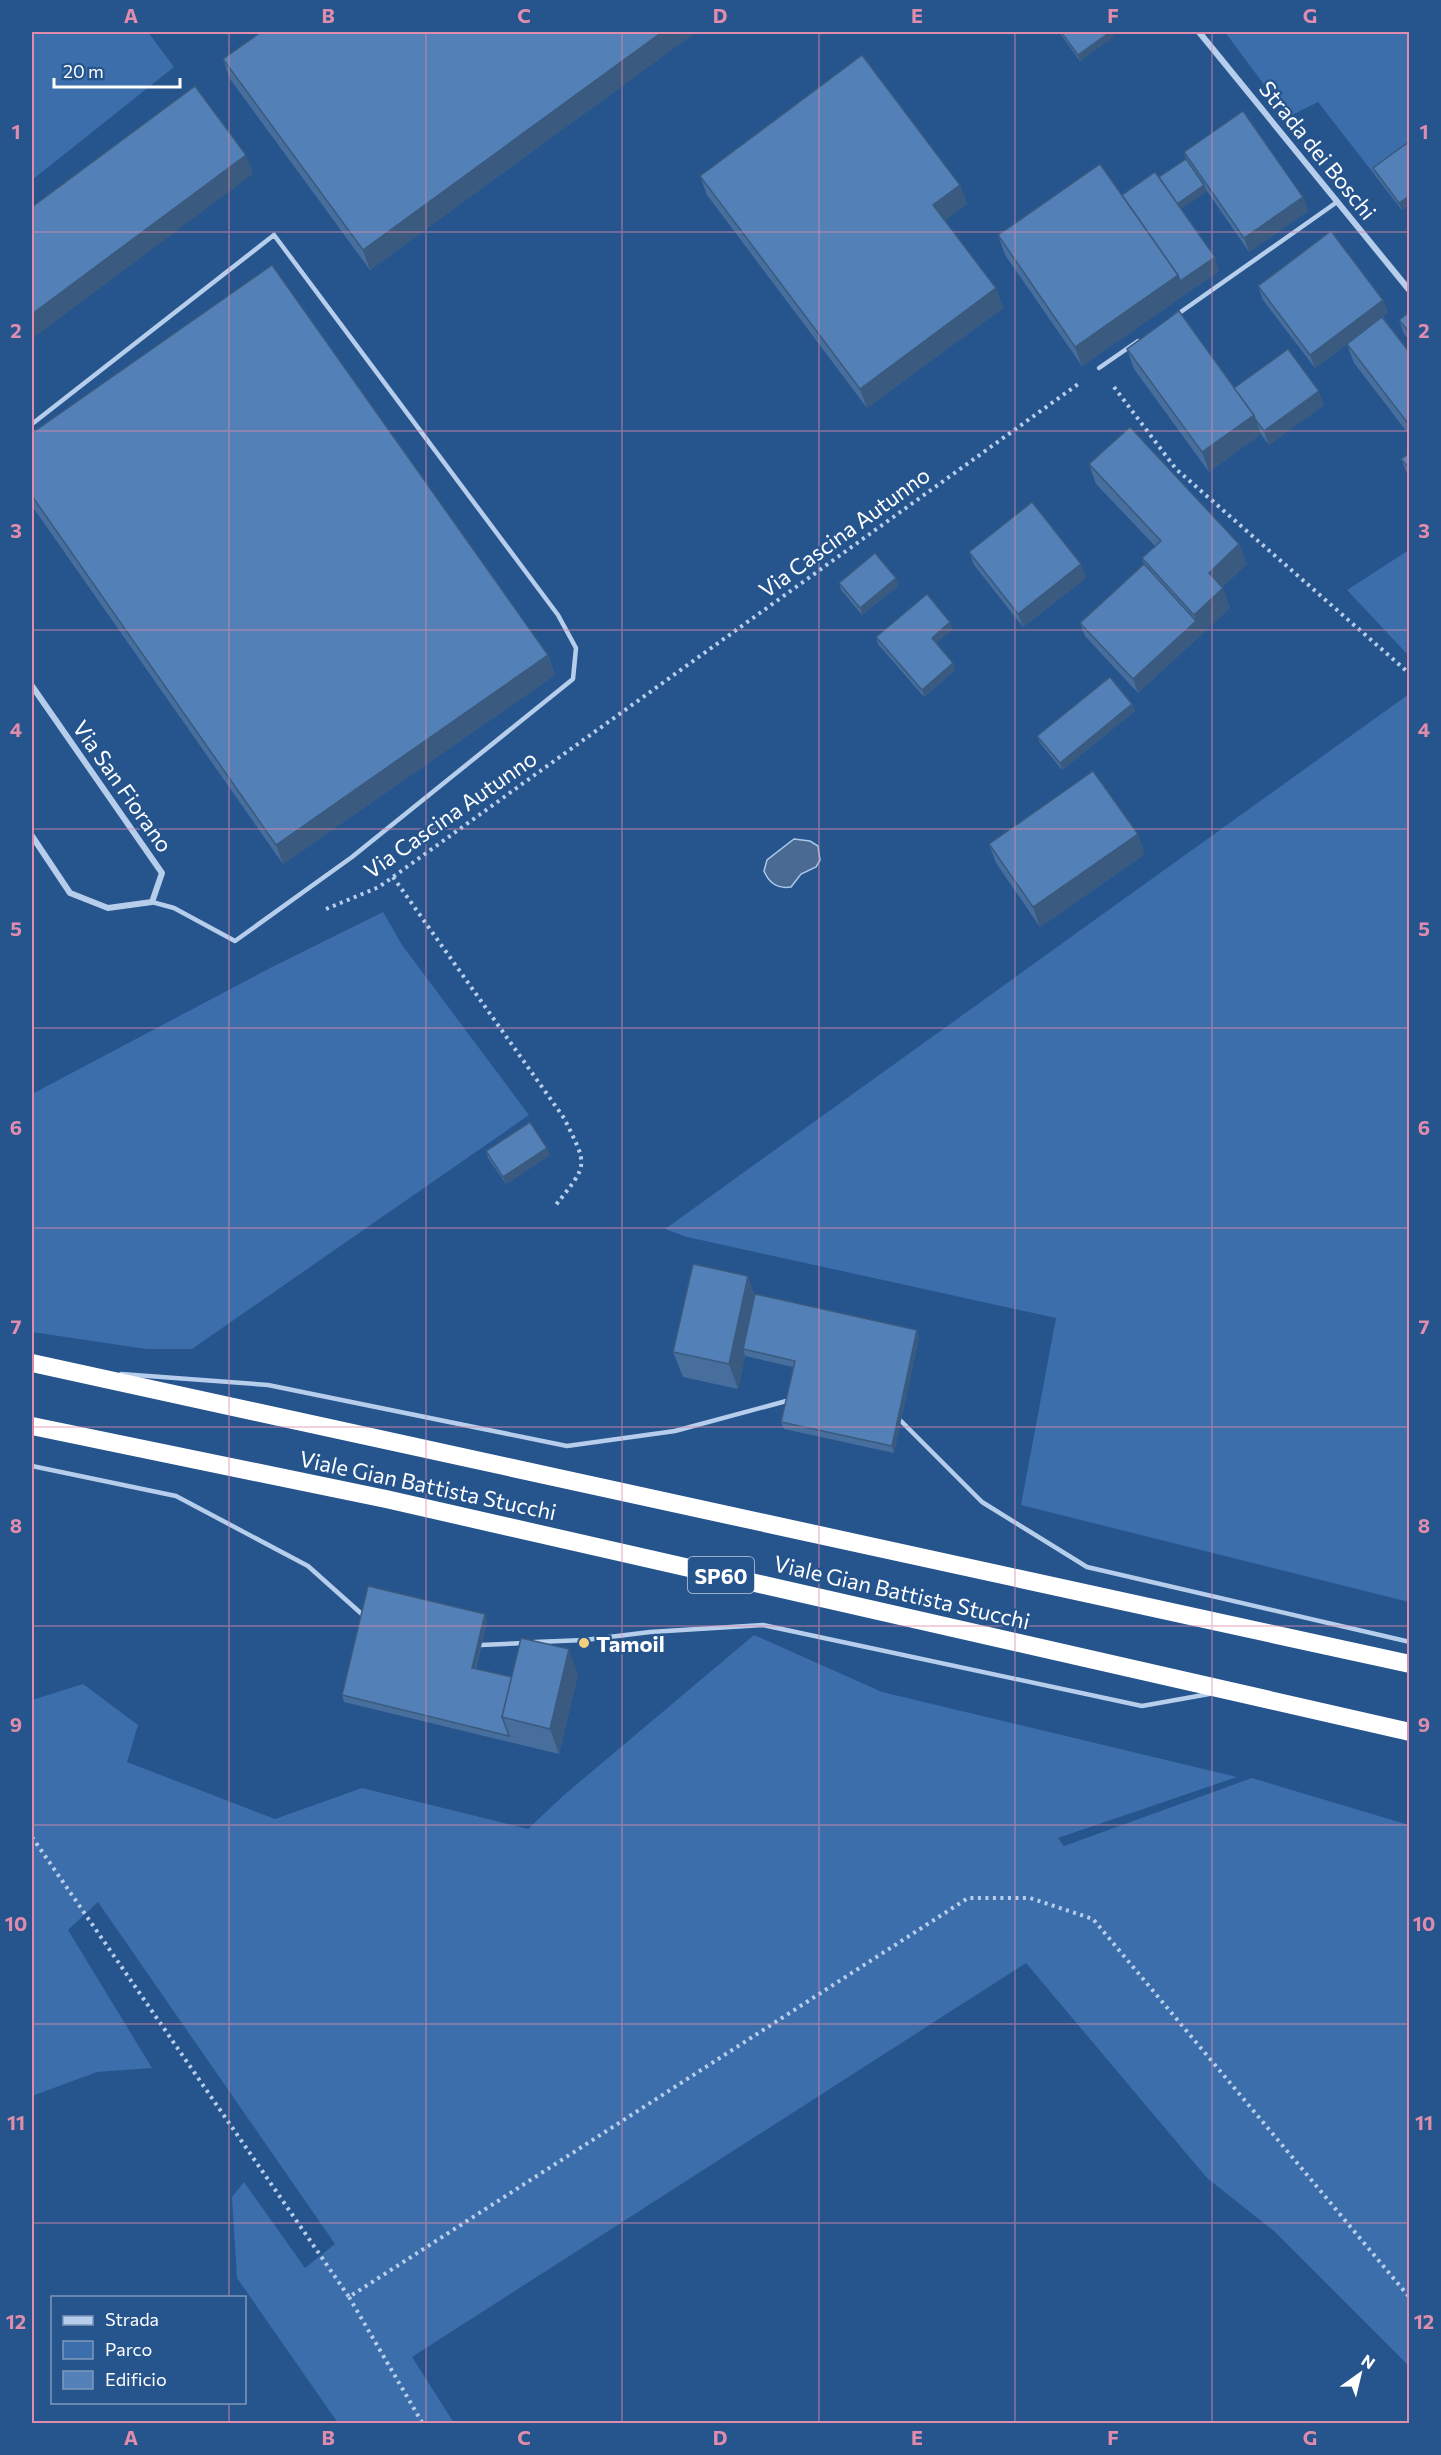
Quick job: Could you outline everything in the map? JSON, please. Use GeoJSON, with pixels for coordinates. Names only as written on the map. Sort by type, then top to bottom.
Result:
{"type":"FeatureCollection","features":[{"type":"Feature","properties":{"kind":"highway","name":"Viale Gian Battista Stucchi"},"geometry":{"type":"LineString","coordinates":[[32,1363],[1410,1664]]}},
{"type":"Feature","properties":{"kind":"highway","name":"Viale Gian Battista Stucchi"},"geometry":{"type":"LineString","coordinates":[[32,1426],[398,1501],[1410,1732]]}},
{"type":"Feature","properties":{"kind":"street","name":"Strada dei Boschi"},"geometry":{"type":"LineString","coordinates":[[1199,32],[1410,291]]}},
{"type":"Feature","properties":{"kind":"street","name":"Via San Fiorano"},"geometry":{"type":"LineString","coordinates":[[32,686],[162,873],[152,902]]}},
{"type":"Feature","properties":{"kind":"street"},"geometry":{"type":"LineString","coordinates":[[32,836],[70,893],[108,908],[152,902]]}},
{"type":"Feature","properties":{"kind":"lane"},"geometry":{"type":"LineString","coordinates":[[1166,322],[1337,202]]}},
{"type":"Feature","properties":{"kind":"lane"},"geometry":{"type":"LineString","coordinates":[[32,424],[274,235],[558,615],[576,648],[573,679],[352,857],[235,941],[174,908],[152,902]]}},
{"type":"Feature","properties":{"kind":"lane"},"geometry":{"type":"LineString","coordinates":[[1099,368],[1147,335]]}},
{"type":"Feature","properties":{"kind":"lane"},"geometry":{"type":"LineString","coordinates":[[64,1370],[268,1385],[567,1446],[675,1431],[790,1400]]}},
{"type":"Feature","properties":{"kind":"lane"},"geometry":{"type":"LineString","coordinates":[[901,1421],[982,1502],[1087,1567],[1410,1642]]}},
{"type":"Feature","properties":{"kind":"lane"},"geometry":{"type":"LineString","coordinates":[[32,1466],[176,1496],[308,1566],[365,1617]]}},
{"type":"Feature","properties":{"kind":"lane"},"geometry":{"type":"LineString","coordinates":[[482,1645],[585,1640],[650,1632],[763,1625],[1142,1706],[1227,1690]]}},
{"type":"Feature","properties":{"kind":"path"},"geometry":{"type":"LineString","coordinates":[[1099,368],[1176,469],[1410,674]]}},
{"type":"Feature","properties":{"kind":"path","name":"Via Cascina Autunno"},"geometry":{"type":"LineString","coordinates":[[319,912],[380,887],[1099,368]]}},
{"type":"Feature","properties":{"kind":"path"},"geometry":{"type":"LineString","coordinates":[[393,877],[564,1118],[581,1154],[581,1172],[555,1206]]}},
{"type":"Feature","properties":{"kind":"path"},"geometry":{"type":"LineString","coordinates":[[32,1838],[349,2297],[423,2424]]}},
{"type":"Feature","properties":{"kind":"path"},"geometry":{"type":"LineString","coordinates":[[349,2297],[968,1898],[1030,1898],[1093,1919],[1410,2298]]}},
{"type":"Feature","properties":{"kind":"green space"},"geometry":{"type":"Polygon","coordinates":[[[32,32],[148,32],[174,67],[32,180],[32,32]]]}},
{"type":"Feature","properties":{"kind":"green space"},"geometry":{"type":"Polygon","coordinates":[[[1225,32],[1409,32],[1409,204],[1402,210],[1318,102],[1288,117],[1225,32]]]}},
{"type":"Feature","properties":{"kind":"green space"},"geometry":{"type":"Polygon","coordinates":[[[1409,550],[1409,656],[1347,590],[1409,550]]]}},
{"type":"Feature","properties":{"kind":"green space"},"geometry":{"type":"Polygon","coordinates":[[[1409,694],[1409,1602],[1021,1505],[1056,1318],[687,1237],[665,1229],[1409,694]]]}},
{"type":"Feature","properties":{"kind":"green space"},"geometry":{"type":"Polygon","coordinates":[[[383,912],[402,945],[529,1115],[192,1349],[146,1349],[32,1332],[32,1094],[270,968],[383,912]]]}},
{"type":"Feature","properties":{"kind":"green space"},"geometry":{"type":"Polygon","coordinates":[[[754,1635],[882,1692],[1237,1777],[1058,1838],[1064,1846],[1252,1778],[1409,1825],[1409,2366],[1274,2231],[1207,2178],[1026,1963],[412,2357],[454,2423],[338,2423],[237,2278],[232,2197],[244,2182],[305,2268],[335,2244],[98,1902],[68,1930],[152,2068],[97,2072],[32,2096],[32,1700],[83,1684],[138,1725],[127,1762],[275,1819],[362,1788],[528,1829],[564,1795],[754,1635]]]}},
{"type":"Feature","properties":{"kind":"shaded area"},"geometry":{"type":"Polygon","coordinates":[[[794,839],[810,841],[818,846],[820,860],[816,867],[801,874],[791,887],[778,886],[768,879],[764,871],[767,860],[794,839]]]}},
{"type":"Feature","properties":{"kind":"building"},"geometry":{"type":"Polygon","coordinates":[[[261,32],[662,32],[363,250],[223,59],[261,32]]]}},
{"type":"Feature","properties":{"kind":"building"},"geometry":{"type":"Polygon","coordinates":[[[1061,32],[1110,32],[1078,55],[1061,32]]]}},
{"type":"Feature","properties":{"kind":"building"},"geometry":{"type":"Polygon","coordinates":[[[862,55],[960,185],[933,205],[996,288],[860,389],[700,176],[862,55]]]}},
{"type":"Feature","properties":{"kind":"building"},"geometry":{"type":"Polygon","coordinates":[[[195,86],[246,155],[32,314],[32,207],[195,86]]]}},
{"type":"Feature","properties":{"kind":"building"},"geometry":{"type":"Polygon","coordinates":[[[1243,111],[1303,197],[1244,238],[1184,152],[1243,111]]]}},
{"type":"Feature","properties":{"kind":"building"},"geometry":{"type":"Polygon","coordinates":[[[1410,141],[1410,196],[1399,203],[1373,168],[1410,141]]]}},
{"type":"Feature","properties":{"kind":"building"},"geometry":{"type":"Polygon","coordinates":[[[1186,159],[1204,185],[1177,204],[1159,177],[1186,159]]]}},
{"type":"Feature","properties":{"kind":"building"},"geometry":{"type":"Polygon","coordinates":[[[1100,164],[1178,275],[1075,347],[998,235],[1100,164]]]}},
{"type":"Feature","properties":{"kind":"building"},"geometry":{"type":"Polygon","coordinates":[[[1155,172],[1215,257],[1180,281],[1122,195],[1155,172]]]}},
{"type":"Feature","properties":{"kind":"building"},"geometry":{"type":"Polygon","coordinates":[[[1331,231],[1383,300],[1310,355],[1258,286],[1331,231]]]}},
{"type":"Feature","properties":{"kind":"building"},"geometry":{"type":"Polygon","coordinates":[[[272,265],[548,655],[276,845],[32,496],[32,433],[272,265]]]}},
{"type":"Feature","properties":{"kind":"building"},"geometry":{"type":"Polygon","coordinates":[[[1179,311],[1254,415],[1202,452],[1127,349],[1179,311]]]}},
{"type":"Feature","properties":{"kind":"building"},"geometry":{"type":"Polygon","coordinates":[[[1410,312],[1410,333],[1399,320],[1410,312]]]}},
{"type":"Feature","properties":{"kind":"building"},"geometry":{"type":"Polygon","coordinates":[[[1382,317],[1410,353],[1410,426],[1347,344],[1382,317]]]}},
{"type":"Feature","properties":{"kind":"building"},"geometry":{"type":"Polygon","coordinates":[[[1288,349],[1319,391],[1264,431],[1234,388],[1288,349]]]}},
{"type":"Feature","properties":{"kind":"building"},"geometry":{"type":"Polygon","coordinates":[[[1130,427],[1239,544],[1209,573],[1223,588],[1194,615],[1142,558],[1161,541],[1089,464],[1130,427]]]}},
{"type":"Feature","properties":{"kind":"building"},"geometry":{"type":"Polygon","coordinates":[[[1410,453],[1410,469],[1401,459],[1410,453]]]}},
{"type":"Feature","properties":{"kind":"building"},"geometry":{"type":"Polygon","coordinates":[[[1032,502],[1081,564],[1018,614],[969,552],[1032,502]]]}},
{"type":"Feature","properties":{"kind":"building"},"geometry":{"type":"Polygon","coordinates":[[[875,553],[896,578],[860,608],[839,583],[875,553]]]}},
{"type":"Feature","properties":{"kind":"building"},"geometry":{"type":"Polygon","coordinates":[[[1144,564],[1196,621],[1133,679],[1080,623],[1144,564]]]}},
{"type":"Feature","properties":{"kind":"building"},"geometry":{"type":"Polygon","coordinates":[[[927,594],[950,622],[932,638],[953,663],[922,690],[876,637],[927,594]]]}},
{"type":"Feature","properties":{"kind":"building"},"geometry":{"type":"Polygon","coordinates":[[[1110,677],[1132,704],[1060,763],[1037,736],[1110,677]]]}},
{"type":"Feature","properties":{"kind":"building"},"geometry":{"type":"Polygon","coordinates":[[[1093,771],[1138,834],[1033,907],[989,844],[1093,771]]]}},
{"type":"Feature","properties":{"kind":"building"},"geometry":{"type":"Polygon","coordinates":[[[530,1122],[547,1148],[503,1177],[486,1151],[530,1122]]]}},
{"type":"Feature","properties":{"kind":"building"},"geometry":{"type":"Polygon","coordinates":[[[693,1264],[748,1276],[729,1364],[673,1352],[693,1264]]]}},
{"type":"Feature","properties":{"kind":"building"},"geometry":{"type":"Polygon","coordinates":[[[755,1294],[917,1330],[892,1446],[781,1422],[795,1361],[743,1349],[755,1294]]]}},
{"type":"Feature","properties":{"kind":"building"},"geometry":{"type":"Polygon","coordinates":[[[368,1586],[485,1614],[472,1668],[512,1677],[502,1717],[509,1736],[342,1695],[368,1586]]]}},
{"type":"Feature","properties":{"kind":"building"},"geometry":{"type":"Polygon","coordinates":[[[521,1638],[569,1649],[550,1729],[502,1717],[521,1638]]]}},
{"type":"Feature","properties":{"kind":"place","name":"Tamoil"},"geometry":{"type":"Point","coordinates":[584,1643]}}]}
